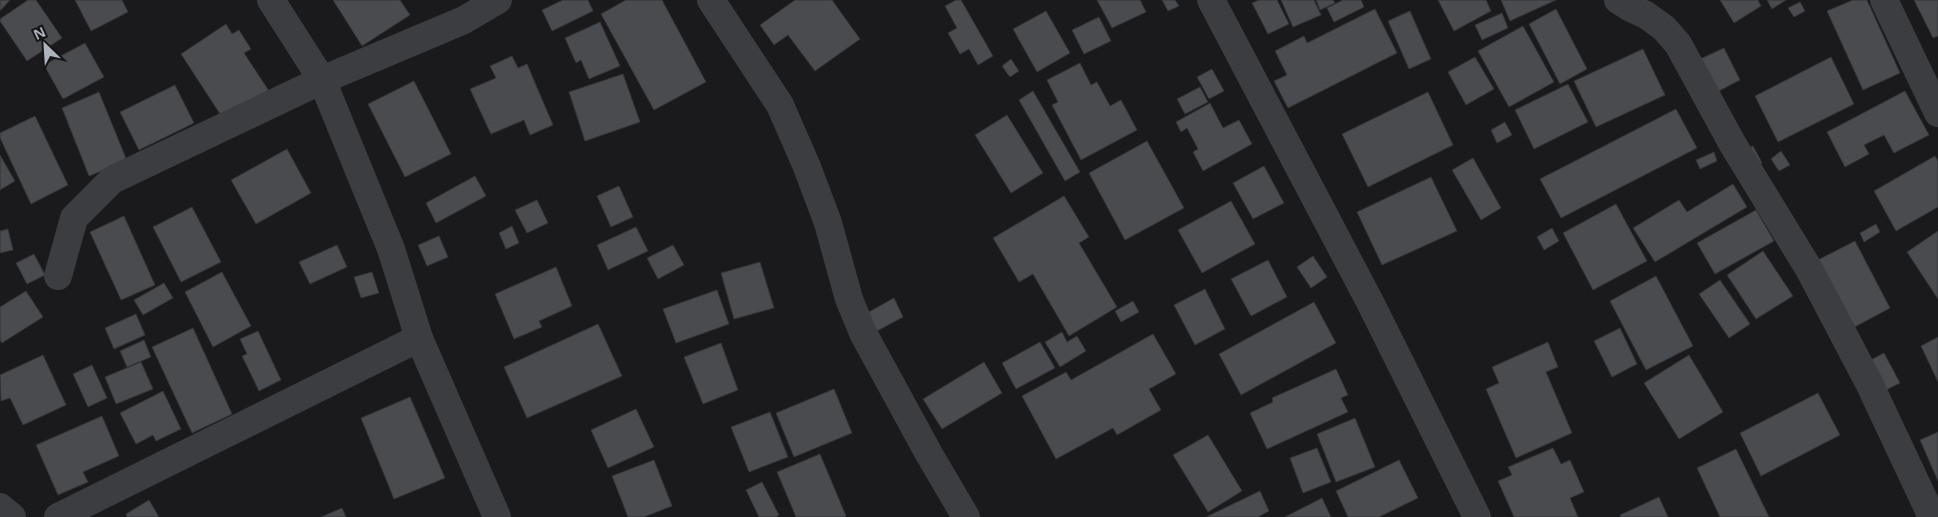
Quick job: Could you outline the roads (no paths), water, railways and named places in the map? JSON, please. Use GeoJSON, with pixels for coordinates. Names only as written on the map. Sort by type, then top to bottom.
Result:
{"type":"FeatureCollection","features":[{"type":"Feature","properties":{"kind":"street"},"geometry":{"type":"LineString","coordinates":[[271,0],[322,80],[392,249],[420,338],[497,517]]}},
{"type":"Feature","properties":{"kind":"street"},"geometry":{"type":"LineString","coordinates":[[58,276],[74,218],[112,180],[322,80],[464,20],[498,0]]}},
{"type":"Feature","properties":{"kind":"street"},"geometry":{"type":"LineString","coordinates":[[711,0],[780,105],[807,167],[824,214],[849,299],[863,333],[929,454],[966,517]]}},
{"type":"Feature","properties":{"kind":"street"},"geometry":{"type":"LineString","coordinates":[[1211,0],[1371,304],[1477,517]]}},
{"type":"Feature","properties":{"kind":"street"},"geometry":{"type":"LineString","coordinates":[[1618,0],[1646,15],[1664,28],[1678,44],[1732,143],[1809,269],[1869,383],[1932,517]]}},
{"type":"Feature","properties":{"kind":"street"},"geometry":{"type":"LineString","coordinates":[[1884,0],[1938,113]]}},
{"type":"Feature","properties":{"kind":"street"},"geometry":{"type":"LineString","coordinates":[[58,517],[420,338]]}},
{"type":"Feature","properties":{"kind":"street"},"geometry":{"type":"LineString","coordinates":[[0,506],[12,517]]}}]}
